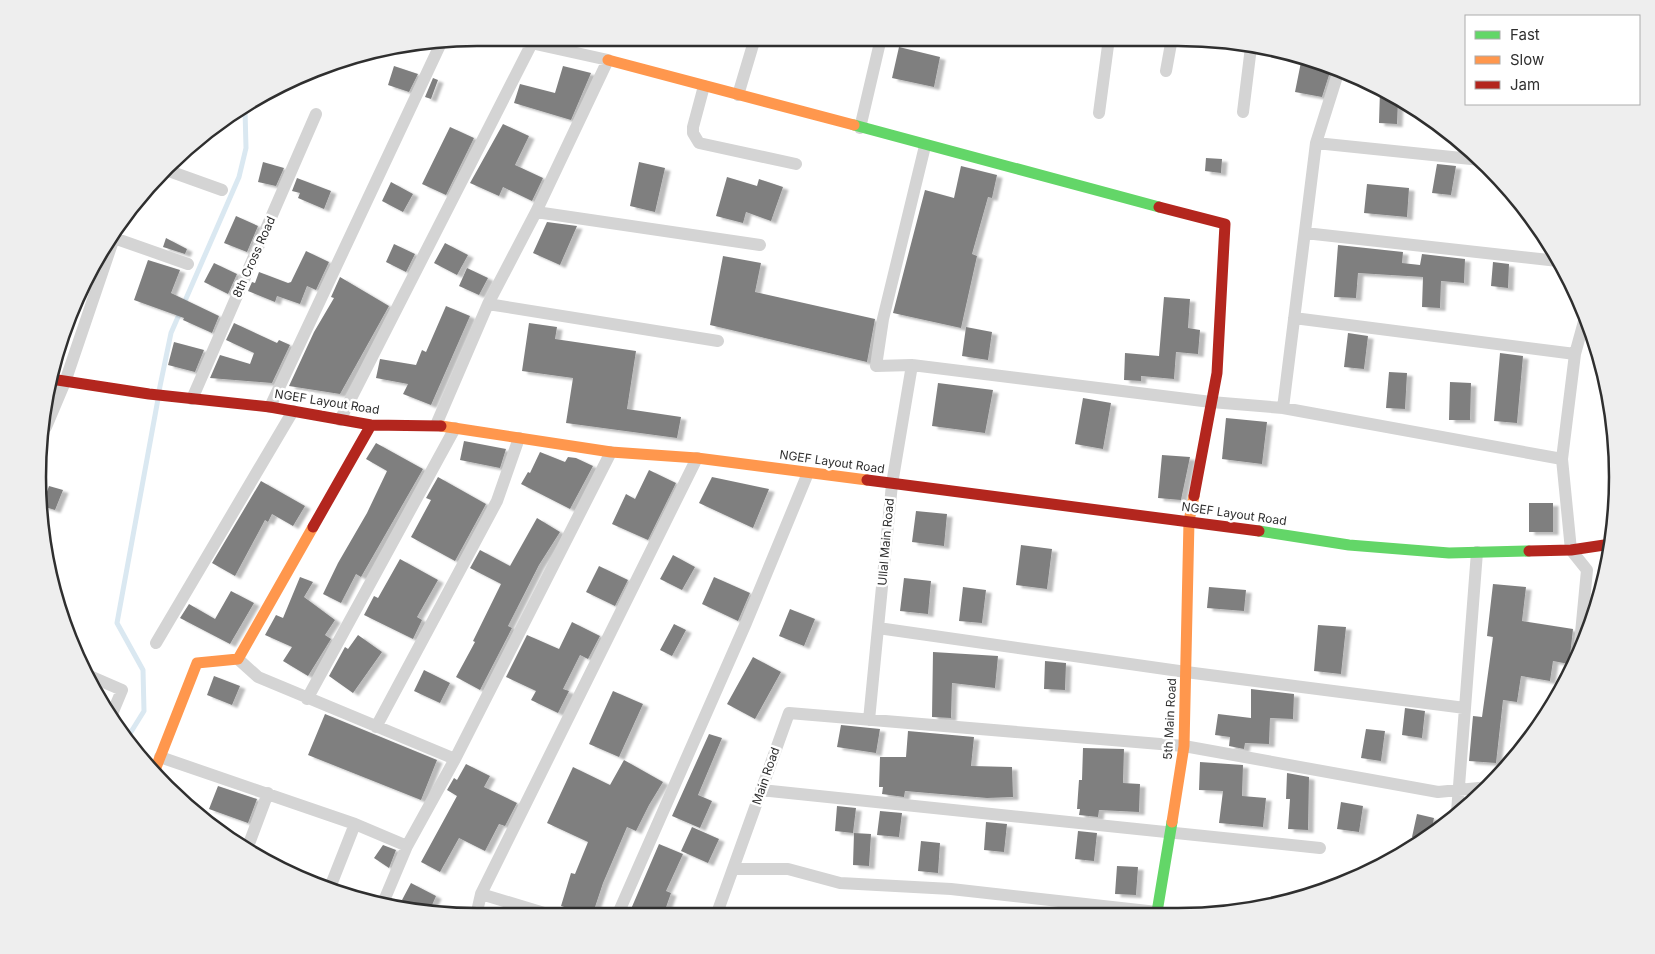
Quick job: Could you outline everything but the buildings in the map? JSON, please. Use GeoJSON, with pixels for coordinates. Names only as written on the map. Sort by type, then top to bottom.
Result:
{"type":"FeatureCollection","features":[{"type":"Feature","properties":{"kind":"street"},"geometry":{"type":"LineString","coordinates":[[340,420],[530,46]]}},
{"type":"Feature","properties":{"kind":"street"},"geometry":{"type":"LineString","coordinates":[[561,46],[925,146],[883,319],[876,366],[912,364],[1210,402],[1283,408],[1562,458]]}},
{"type":"Feature","properties":{"kind":"street"},"geometry":{"type":"LineString","coordinates":[[738,95],[753,46]]}},
{"type":"Feature","properties":{"kind":"street"},"geometry":{"type":"LineString","coordinates":[[860,128],[879,46]]}},
{"type":"Feature","properties":{"kind":"street"},"geometry":{"type":"LineString","coordinates":[[1099,112],[1108,46]]}},
{"type":"Feature","properties":{"kind":"street"},"geometry":{"type":"LineString","coordinates":[[1166,71],[1171,46]]}},
{"type":"Feature","properties":{"kind":"street"},"geometry":{"type":"LineString","coordinates":[[270,407],[439,48]]}},
{"type":"Feature","properties":{"kind":"street"},"geometry":{"type":"LineString","coordinates":[[1244,112],[1250,53]]}},
{"type":"Feature","properties":{"kind":"street"},"geometry":{"type":"LineString","coordinates":[[436,424],[488,304],[536,212],[608,60]]}},
{"type":"Feature","properties":{"kind":"street"},"geometry":{"type":"LineString","coordinates":[[1283,408],[1316,143],[1337,77]]}},
{"type":"Feature","properties":{"kind":"street"},"geometry":{"type":"LineString","coordinates":[[704,86],[693,127],[693,133],[699,143],[796,164]]}},
{"type":"Feature","properties":{"kind":"street","name":"8th Cross Road"},"geometry":{"type":"LineString","coordinates":[[192,399],[316,114]]}},
{"type":"Feature","properties":{"kind":"street"},"geometry":{"type":"LineString","coordinates":[[1316,143],[1468,159]]}},
{"type":"Feature","properties":{"kind":"street","name":"5th Main Road"},"geometry":{"type":"LineString","coordinates":[[925,146],[1225,224],[1217,373],[1210,402],[1190,522],[1184,746],[1160,908]]}},
{"type":"Feature","properties":{"kind":"street"},"geometry":{"type":"LineString","coordinates":[[172,172],[222,190]]}},
{"type":"Feature","properties":{"kind":"street"},"geometry":{"type":"LineString","coordinates":[[536,212],[760,245]]}},
{"type":"Feature","properties":{"kind":"street"},"geometry":{"type":"LineString","coordinates":[[1305,232],[1549,259]]}},
{"type":"Feature","properties":{"kind":"street"},"geometry":{"type":"LineString","coordinates":[[121,234],[188,264]]}},
{"type":"Feature","properties":{"kind":"street"},"geometry":{"type":"LineString","coordinates":[[51,415],[65,382],[108,256]]}},
{"type":"Feature","properties":{"kind":"street"},"geometry":{"type":"LineString","coordinates":[[488,304],[718,341]]}},
{"type":"Feature","properties":{"kind":"street"},"geometry":{"type":"LineString","coordinates":[[1294,318],[1575,354]]}},
{"type":"Feature","properties":{"kind":"street"},"geometry":{"type":"LineString","coordinates":[[1582,328],[1575,354],[1562,458],[1571,550],[1588,570],[1582,626]]}},
{"type":"Feature","properties":{"kind":"street","name":"Ullal Main Road"},"geometry":{"type":"LineString","coordinates":[[869,720],[892,484],[912,364]]}},
{"type":"Feature","properties":{"kind":"street","name":"NGEF Layout Road"},"geometry":{"type":"LineString","coordinates":[[58,380],[149,394],[270,407],[372,425],[436,424],[611,452],[697,458],[1190,522],[1349,545],[1449,553],[1571,550],[1603,545]]}},
{"type":"Feature","properties":{"kind":"street"},"geometry":{"type":"LineString","coordinates":[[156,643],[293,412]]}},
{"type":"Feature","properties":{"kind":"street"},"geometry":{"type":"LineString","coordinates":[[238,659],[372,425]]}},
{"type":"Feature","properties":{"kind":"street"},"geometry":{"type":"LineString","coordinates":[[307,699],[455,428]]}},
{"type":"Feature","properties":{"kind":"street"},"geometry":{"type":"LineString","coordinates":[[376,727],[497,501],[519,438]]}},
{"type":"Feature","properties":{"kind":"street"},"geometry":{"type":"LineString","coordinates":[[385,897],[408,846],[455,759],[611,452]]}},
{"type":"Feature","properties":{"kind":"street"},"geometry":{"type":"LineString","coordinates":[[478,908],[482,894],[697,458]]}},
{"type":"Feature","properties":{"kind":"street"},"geometry":{"type":"LineString","coordinates":[[621,908],[746,623],[808,473]]}},
{"type":"Feature","properties":{"kind":"street"},"geometry":{"type":"LineString","coordinates":[[1458,805],[1477,552]]}},
{"type":"Feature","properties":{"kind":"street"},"geometry":{"type":"LineString","coordinates":[[878,628],[1186,672],[1465,708]]}},
{"type":"Feature","properties":{"kind":"street"},"geometry":{"type":"LineString","coordinates":[[157,765],[197,663],[238,659],[258,678],[455,759]]}},
{"type":"Feature","properties":{"kind":"street"},"geometry":{"type":"LineString","coordinates":[[97,679],[122,690],[114,708]]}},
{"type":"Feature","properties":{"kind":"street","name":"Main Road"},"geometry":{"type":"LineString","coordinates":[[719,908],[735,869],[789,713],[869,720]]}},
{"type":"Feature","properties":{"kind":"street"},"geometry":{"type":"LineString","coordinates":[[869,720],[1184,746],[1438,792],[1475,789]]}},
{"type":"Feature","properties":{"kind":"street"},"geometry":{"type":"LineString","coordinates":[[160,757],[355,824],[408,846]]}},
{"type":"Feature","properties":{"kind":"street"},"geometry":{"type":"LineString","coordinates":[[761,790],[1170,834],[1320,848]]}},
{"type":"Feature","properties":{"kind":"street"},"geometry":{"type":"LineString","coordinates":[[250,842],[268,793]]}},
{"type":"Feature","properties":{"kind":"street"},"geometry":{"type":"LineString","coordinates":[[332,882],[355,824]]}},
{"type":"Feature","properties":{"kind":"street"},"geometry":{"type":"LineString","coordinates":[[735,869],[788,869],[840,883],[952,889],[1109,908]]}},
{"type":"Feature","properties":{"kind":"street"},"geometry":{"type":"LineString","coordinates":[[482,894],[528,908]]}},
{"type":"Feature","properties":{"kind":"waterway"},"geometry":{"type":"LineString","coordinates":[[159,391],[171,333],[239,177],[246,148],[245,115]]}},
{"type":"Feature","properties":{"kind":"waterway"},"geometry":{"type":"LineString","coordinates":[[131,733],[144,711],[143,670],[117,623],[158,399]]}},
{"type":"Feature","properties":{"kind":"traffic: fast"},"geometry":{"type":"LineString","coordinates":[[854,125],[1159,207]]}},
{"type":"Feature","properties":{"kind":"traffic: fast"},"geometry":{"type":"LineString","coordinates":[[1259,531],[1349,545],[1449,553],[1529,551]]}},
{"type":"Feature","properties":{"kind":"traffic: fast"},"geometry":{"type":"LineString","coordinates":[[1158,908],[1172,822]]}},
{"type":"Feature","properties":{"kind":"traffic: slow"},"geometry":{"type":"LineString","coordinates":[[608,60],[854,125]]}},
{"type":"Feature","properties":{"kind":"traffic: slow"},"geometry":{"type":"LineString","coordinates":[[441,426],[611,452],[697,458],[867,480]]}},
{"type":"Feature","properties":{"kind":"traffic: slow"},"geometry":{"type":"LineString","coordinates":[[1172,822],[1184,746],[1189,521],[1194,496]]}},
{"type":"Feature","properties":{"kind":"traffic: slow"},"geometry":{"type":"LineString","coordinates":[[157,765],[197,663],[238,659],[313,527]]}},
{"type":"Feature","properties":{"kind":"traffic: jam"},"geometry":{"type":"LineString","coordinates":[[1159,207],[1225,224],[1217,373],[1194,496]]}},
{"type":"Feature","properties":{"kind":"traffic: jam"},"geometry":{"type":"LineString","coordinates":[[58,380],[149,394],[270,407],[371,425],[441,426]]}},
{"type":"Feature","properties":{"kind":"traffic: jam"},"geometry":{"type":"LineString","coordinates":[[313,527],[371,425]]}},
{"type":"Feature","properties":{"kind":"traffic: jam"},"geometry":{"type":"LineString","coordinates":[[867,480],[1259,531]]}},
{"type":"Feature","properties":{"kind":"traffic: jam"},"geometry":{"type":"LineString","coordinates":[[1529,551],[1571,550],[1603,545]]}}]}
